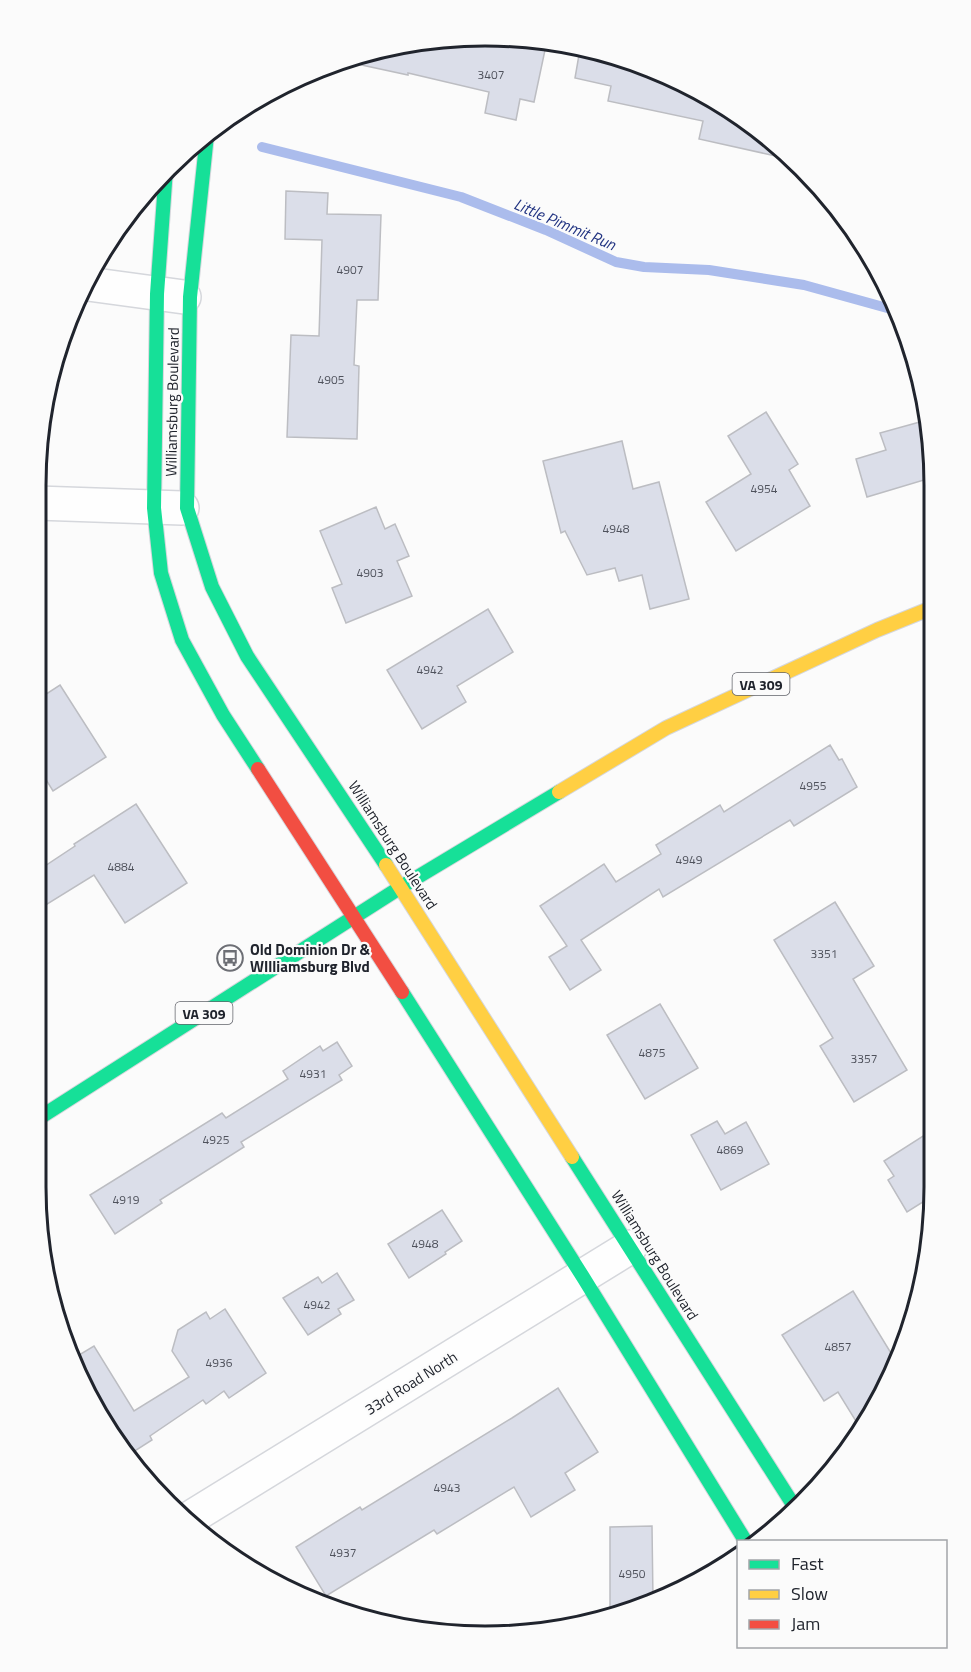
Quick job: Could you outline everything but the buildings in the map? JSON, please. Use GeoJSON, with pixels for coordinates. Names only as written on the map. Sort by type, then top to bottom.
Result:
{"type":"FeatureCollection","features":[{"type":"Feature","properties":{"kind":"main road","name":"Williamsburg Boulevard"},"geometry":{"type":"LineString","coordinates":[[206,147],[190,297],[187,508],[212,587],[247,656],[401,887],[791,1502]]}},
{"type":"Feature","properties":{"kind":"main road","name":"Williamsburg Boulevard"},"geometry":{"type":"LineString","coordinates":[[165,186],[157,294],[154,508],[161,573],[182,640],[223,715],[583,1277],[745,1540]]}},
{"type":"Feature","properties":{"kind":"main road","name":"VA 309"},"geometry":{"type":"LineString","coordinates":[[46,1114],[401,887],[666,728],[877,630],[924,611]]}},
{"type":"Feature","properties":{"kind":"street"},"geometry":{"type":"LineString","coordinates":[[95,285],[190,297]]}},
{"type":"Feature","properties":{"kind":"street"},"geometry":{"type":"LineString","coordinates":[[46,503],[187,508]]}},
{"type":"Feature","properties":{"kind":"street","name":"33rd Road North"},"geometry":{"type":"LineString","coordinates":[[194,1515],[630,1247]]}},
{"type":"Feature","properties":{"kind":"waterway","name":"Little Pimmit Run"},"geometry":{"type":"LineString","coordinates":[[262,147],[461,197],[546,230],[616,262],[644,267],[709,270],[804,285],[886,308]]}},
{"type":"Feature","properties":{"kind":"traffic: fast"},"geometry":{"type":"LineString","coordinates":[[206,147],[190,297],[187,508],[212,587],[247,656],[386,865]]}},
{"type":"Feature","properties":{"kind":"traffic: fast"},"geometry":{"type":"LineString","coordinates":[[165,186],[157,294],[154,508],[161,573],[182,640],[223,715],[258,769]]}},
{"type":"Feature","properties":{"kind":"traffic: fast"},"geometry":{"type":"LineString","coordinates":[[46,1114],[401,887],[559,792]]}},
{"type":"Feature","properties":{"kind":"traffic: fast"},"geometry":{"type":"LineString","coordinates":[[402,992],[583,1277],[745,1540]]}},
{"type":"Feature","properties":{"kind":"traffic: fast"},"geometry":{"type":"LineString","coordinates":[[572,1157],[791,1502]]}},
{"type":"Feature","properties":{"kind":"traffic: slow"},"geometry":{"type":"LineString","coordinates":[[559,792],[666,728],[877,630],[924,611]]}},
{"type":"Feature","properties":{"kind":"traffic: slow"},"geometry":{"type":"LineString","coordinates":[[386,865],[572,1157]]}},
{"type":"Feature","properties":{"kind":"traffic: jam"},"geometry":{"type":"LineString","coordinates":[[258,769],[402,992]]}},
{"type":"Feature","properties":{"kind":"place","name":"Old Dominion Dr & WIlliamsburg Blvd"},"geometry":{"type":"Point","coordinates":[230,958]}}]}
